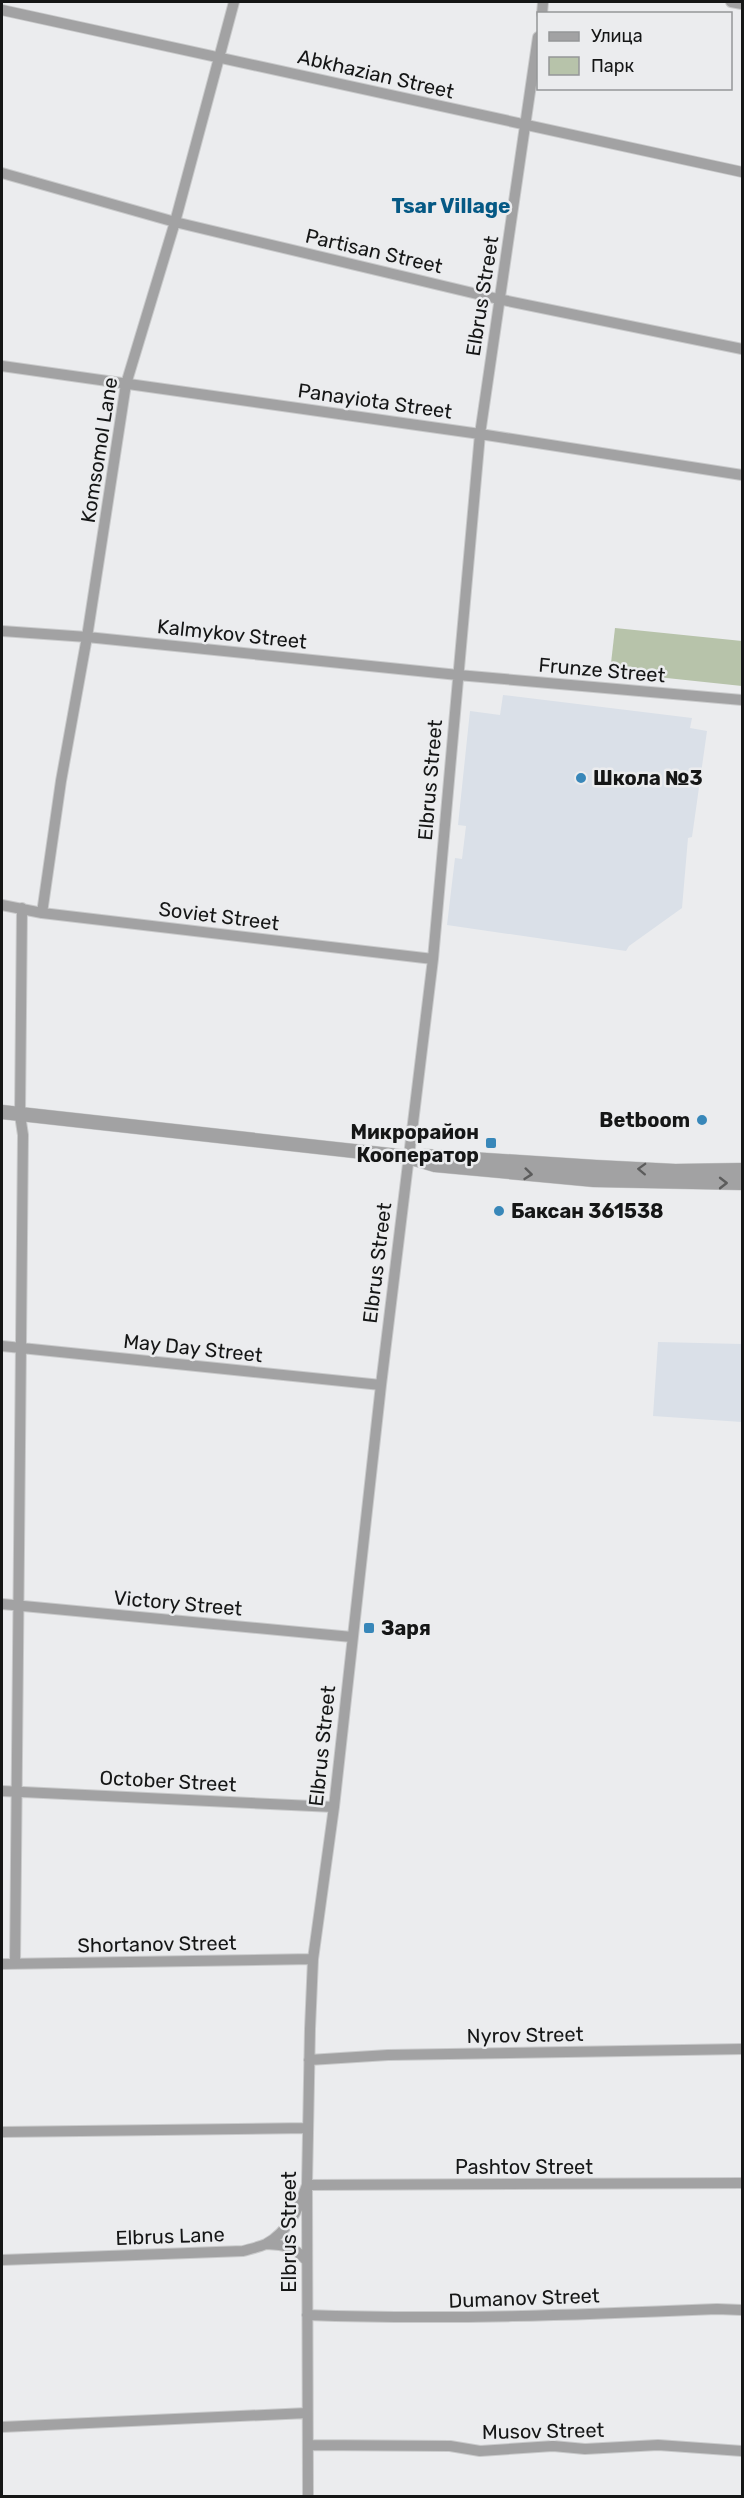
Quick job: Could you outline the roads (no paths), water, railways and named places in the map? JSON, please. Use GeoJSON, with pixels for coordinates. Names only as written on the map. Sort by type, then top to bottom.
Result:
{"type":"FeatureCollection","features":[{"type":"Feature","properties":{"kind":"street","name":"Komsomol Lane"},"geometry":{"type":"LineString","coordinates":[[42,913],[61,781],[87,637],[126,384],[175,222],[234,2]]}},
{"type":"Feature","properties":{"kind":"street"},"geometry":{"type":"LineString","coordinates":[[731,2],[742,4]]}},
{"type":"Feature","properties":{"kind":"street","name":"Abkhazian Street"},"geometry":{"type":"LineString","coordinates":[[2,10],[742,172]]}},
{"type":"Feature","properties":{"kind":"street","name":"Elbrus Street"},"geometry":{"type":"LineString","coordinates":[[308,2496],[307,2186],[309,2060],[314,1959],[334,1807],[381,1385],[433,959],[480,434],[498,299],[527,126],[537,45]]}},
{"type":"Feature","properties":{"kind":"street","name":"Partisan Street"},"geometry":{"type":"LineString","coordinates":[[2,173],[175,222],[498,299],[742,349]]}},
{"type":"Feature","properties":{"kind":"street","name":"Panayiota Street"},"geometry":{"type":"LineString","coordinates":[[2,366],[480,434],[742,475]]}},
{"type":"Feature","properties":{"kind":"street","name":"Kalmykov Street"},"geometry":{"type":"LineString","coordinates":[[2,631],[87,637],[458,675]]}},
{"type":"Feature","properties":{"kind":"street","name":"Frunze Street"},"geometry":{"type":"LineString","coordinates":[[458,675],[742,700]]}},
{"type":"Feature","properties":{"kind":"street","name":"Soviet Street"},"geometry":{"type":"LineString","coordinates":[[2,905],[42,913],[433,959]]}},
{"type":"Feature","properties":{"kind":"street"},"geometry":{"type":"LineString","coordinates":[[15,1964],[23,1135],[20,1114],[22,908]]}},
{"type":"Feature","properties":{"kind":"street"},"geometry":{"type":"LineString","coordinates":[[2,1113],[408,1157],[435,1165],[594,1180],[742,1183]]}},
{"type":"Feature","properties":{"kind":"street"},"geometry":{"type":"LineString","coordinates":[[408,1157],[436,1155],[596,1167],[742,1170]]}},
{"type":"Feature","properties":{"kind":"street","name":"May Day Street"},"geometry":{"type":"LineString","coordinates":[[2,1346],[381,1385]]}},
{"type":"Feature","properties":{"kind":"street","name":"Victory Street"},"geometry":{"type":"LineString","coordinates":[[2,1605],[352,1637]]}},
{"type":"Feature","properties":{"kind":"street","name":"October Street"},"geometry":{"type":"LineString","coordinates":[[2,1791],[334,1807]]}},
{"type":"Feature","properties":{"kind":"street","name":"Shortanov Street"},"geometry":{"type":"LineString","coordinates":[[2,1964],[314,1959]]}},
{"type":"Feature","properties":{"kind":"street","name":"Nyrov Street"},"geometry":{"type":"LineString","coordinates":[[309,2060],[388,2055],[742,2049]]}},
{"type":"Feature","properties":{"kind":"street"},"geometry":{"type":"LineString","coordinates":[[2,2132],[308,2128]]}},
{"type":"Feature","properties":{"kind":"street","name":"Pashtov Street"},"geometry":{"type":"LineString","coordinates":[[307,2186],[742,2183]]}},
{"type":"Feature","properties":{"kind":"street","name":"Elbrus Lane"},"geometry":{"type":"LineString","coordinates":[[2,2260],[243,2251],[266,2244],[286,2227],[300,2205],[307,2186]]}},
{"type":"Feature","properties":{"kind":"street"},"geometry":{"type":"LineString","coordinates":[[266,2244],[283,2245],[296,2249],[307,2261]]}},
{"type":"Feature","properties":{"kind":"street","name":"Dumanov Street"},"geometry":{"type":"LineString","coordinates":[[307,2315],[414,2319],[742,2310]]}},
{"type":"Feature","properties":{"kind":"street"},"geometry":{"type":"LineString","coordinates":[[2,2427],[307,2413]]}},
{"type":"Feature","properties":{"kind":"street","name":"Musov Street"},"geometry":{"type":"LineString","coordinates":[[308,2445],[450,2446],[480,2451],[552,2446],[585,2449],[658,2445],[742,2451]]}},
{"type":"Feature","properties":{"kind":"place","name":"Школа №3"},"geometry":{"type":"Point","coordinates":[581,778]}},
{"type":"Feature","properties":{"kind":"place","name":"Betboom"},"geometry":{"type":"Point","coordinates":[702,1120]}},
{"type":"Feature","properties":{"kind":"place","name":"Микрорайон Кооператор"},"geometry":{"type":"Point","coordinates":[491,1143]}},
{"type":"Feature","properties":{"kind":"place","name":"Баксан 361538"},"geometry":{"type":"Point","coordinates":[499,1211]}},
{"type":"Feature","properties":{"kind":"place","name":"Заря"},"geometry":{"type":"Point","coordinates":[369,1628]}},
{"type":"Feature","properties":{"kind":"district","name":"Tsar Village"},"geometry":{"type":"Point","coordinates":[451,205]}}]}
